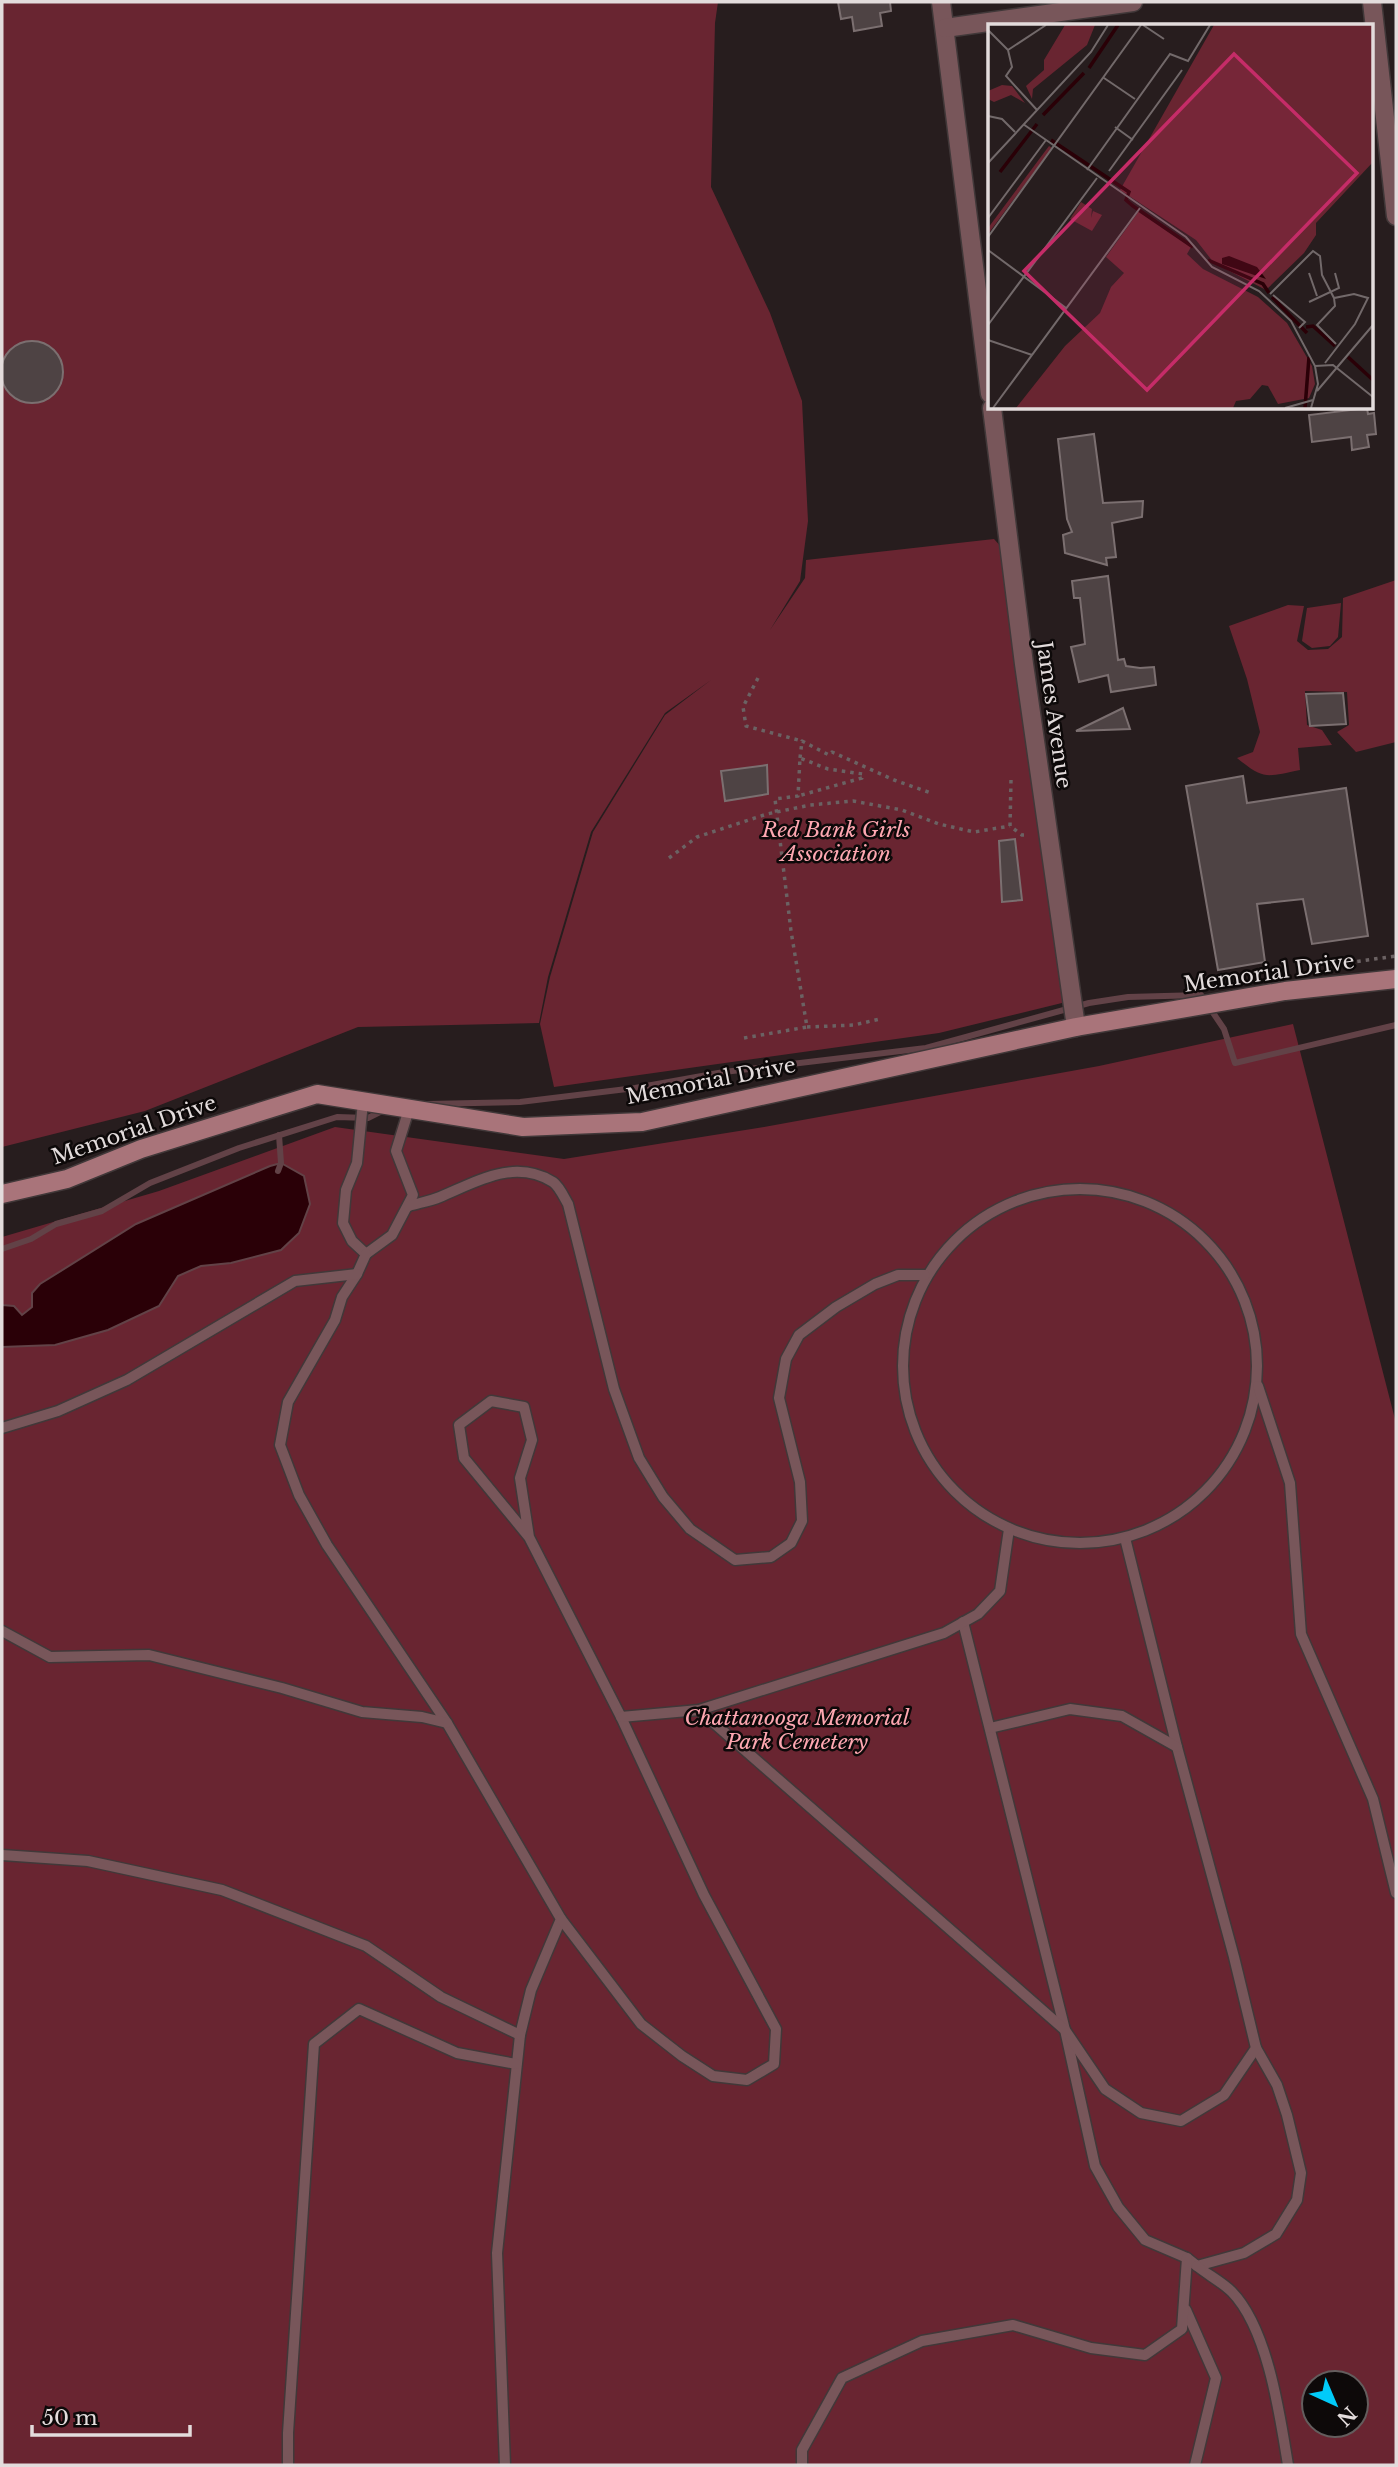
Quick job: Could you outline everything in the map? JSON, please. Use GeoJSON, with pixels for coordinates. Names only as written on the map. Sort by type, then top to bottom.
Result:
{"type":"FeatureCollection","features":[{"type":"Feature","properties":{"kind":"street"},"geometry":{"type":"LineString","coordinates":[[941,2],[988,378]]}},
{"type":"Feature","properties":{"kind":"street"},"geometry":{"type":"LineString","coordinates":[[945,28],[1133,2]]}},
{"type":"Feature","properties":{"kind":"street"},"geometry":{"type":"LineString","coordinates":[[1372,2],[1396,216]]}},
{"type":"Feature","properties":{"kind":"street","name":"James Avenue"},"geometry":{"type":"LineString","coordinates":[[992,410],[1024,664],[1076,1027]]}},
{"type":"Feature","properties":{"kind":"street","name":"Memorial Drive"},"geometry":{"type":"LineString","coordinates":[[2,1194],[67,1179],[141,1149],[317,1094],[523,1127],[642,1122],[1076,1027],[1285,991],[1396,979]]}},
{"type":"Feature","properties":{"kind":"lane"},"geometry":{"type":"LineString","coordinates":[[363,1102],[357,1163],[346,1190],[343,1223],[352,1241],[366,1254]]}},
{"type":"Feature","properties":{"kind":"lane"},"geometry":{"type":"LineString","coordinates":[[409,1109],[396,1151],[412,1195],[408,1206],[393,1235],[366,1254],[358,1274],[342,1297],[335,1320],[289,1402],[280,1445],[299,1495],[327,1545],[447,1723],[561,1919],[641,2024],[713,2076],[747,2080],[774,2064],[776,2029],[704,1895],[621,1717],[529,1537],[464,1458],[458,1425],[491,1401],[524,1407],[533,1440],[520,1478],[529,1537]]}},
{"type":"Feature","properties":{"kind":"lane"},"geometry":{"type":"LineString","coordinates":[[408,1206],[439,1198],[468,1182],[513,1171],[531,1172],[555,1183],[568,1204],[614,1388],[639,1458],[663,1497],[690,1529],[735,1560],[771,1557],[792,1543],[802,1521],[800,1482],[779,1398],[786,1359],[799,1335],[836,1307],[875,1283],[898,1275],[925,1275]]}},
{"type":"Feature","properties":{"kind":"lane"},"geometry":{"type":"LineString","coordinates":[[1258,1385],[1245,1435],[1218,1479],[1180,1513],[1125,1538],[1071,1544],[1009,1529],[958,1496],[922,1448],[904,1390],[906,1330],[925,1275],[974,1223],[1036,1193],[1105,1188],[1170,1210],[1222,1255],[1253,1317],[1258,1385],[1290,1483],[1301,1634],[1373,1799],[1396,1893]]}},
{"type":"Feature","properties":{"kind":"lane"},"geometry":{"type":"LineString","coordinates":[[2,1428],[58,1411],[127,1380],[295,1281],[358,1274]]}},
{"type":"Feature","properties":{"kind":"lane"},"geometry":{"type":"LineString","coordinates":[[621,1717],[699,1710],[944,1633],[978,1614],[1000,1591],[1009,1529]]}},
{"type":"Feature","properties":{"kind":"lane"},"geometry":{"type":"LineString","coordinates":[[1125,1538],[1256,2048],[1277,2085],[1301,2173],[1297,2200],[1276,2234],[1244,2253],[1197,2266]]}},
{"type":"Feature","properties":{"kind":"lane"},"geometry":{"type":"LineString","coordinates":[[963,1622],[1065,2030],[1095,2166],[1118,2207],[1145,2240],[1187,2258],[1233,2292],[1254,2326],[1278,2402],[1287,2465]]}},
{"type":"Feature","properties":{"kind":"lane"},"geometry":{"type":"LineString","coordinates":[[2,1631],[50,1657],[149,1655],[282,1688],[362,1712],[422,1717],[447,1723]]}},
{"type":"Feature","properties":{"kind":"lane"},"geometry":{"type":"LineString","coordinates":[[990,1728],[1070,1709],[1122,1716],[1177,1747]]}},
{"type":"Feature","properties":{"kind":"lane"},"geometry":{"type":"LineString","coordinates":[[699,1710],[1065,2030],[1105,2089],[1141,2113],[1181,2120],[1224,2095],[1256,2048]]}},
{"type":"Feature","properties":{"kind":"lane"},"geometry":{"type":"LineString","coordinates":[[2,1856],[88,1861],[222,1890],[366,1946],[441,1997],[520,2035]]}},
{"type":"Feature","properties":{"kind":"lane"},"geometry":{"type":"LineString","coordinates":[[505,2465],[497,2253],[516,2064],[531,1990],[561,1919]]}},
{"type":"Feature","properties":{"kind":"lane"},"geometry":{"type":"LineString","coordinates":[[288,2465],[314,2044],[359,2009],[457,2053],[516,2064]]}},
{"type":"Feature","properties":{"kind":"lane"},"geometry":{"type":"LineString","coordinates":[[802,2465],[803,2450],[842,2378],[922,2341],[1013,2325],[1091,2347],[1145,2355],[1182,2329],[1187,2258]]}},
{"type":"Feature","properties":{"kind":"lane"},"geometry":{"type":"LineString","coordinates":[[1184,2306],[1216,2378],[1195,2465]]}},
{"type":"Feature","properties":{"kind":"path"},"geometry":{"type":"LineString","coordinates":[[758,678],[743,707],[746,726],[802,741],[829,755],[832,752],[894,780],[931,793]]}},
{"type":"Feature","properties":{"kind":"path"},"geometry":{"type":"LineString","coordinates":[[798,796],[802,741]]}},
{"type":"Feature","properties":{"kind":"path"},"geometry":{"type":"LineString","coordinates":[[800,758],[828,769],[863,774],[862,778],[798,796],[775,799],[791,931],[807,1027]]}},
{"type":"Feature","properties":{"kind":"path"},"geometry":{"type":"LineString","coordinates":[[1010,826],[1012,780]]}},
{"type":"Feature","properties":{"kind":"path"},"geometry":{"type":"LineString","coordinates":[[669,858],[697,837],[776,812],[810,805],[853,801],[902,810],[939,824],[974,832],[1010,826],[1022,835],[1049,836]]}},
{"type":"Feature","properties":{"kind":"path"},"geometry":{"type":"LineString","coordinates":[[744,1038],[807,1027],[854,1025],[880,1019]]}},
{"type":"Feature","properties":{"kind":"green space","name":"Red Bank Girls Association"},"geometry":{"type":"Polygon","coordinates":[[[2,2],[718,2],[715,23],[711,187],[770,313],[802,401],[808,521],[800,581],[770,630],[805,578],[806,560],[994,539],[1003,549],[1066,1002],[939,1033],[554,1087],[540,1024],[550,977],[593,832],[665,715],[711,680],[665,713],[591,832],[548,977],[539,1023],[358,1027],[145,1111],[2,1147],[2,2]]]}},
{"type":"Feature","properties":{"kind":"green space"},"geometry":{"type":"Polygon","coordinates":[[[1396,580],[1396,742],[1356,752],[1337,732],[1349,725],[1347,692],[1305,691],[1307,725],[1322,730],[1332,745],[1298,748],[1300,770],[1280,774],[1260,773],[1237,758],[1253,752],[1260,732],[1247,679],[1229,626],[1288,605],[1304,606],[1297,641],[1308,650],[1328,649],[1342,637],[1343,598],[1396,580]]]}},
{"type":"Feature","properties":{"kind":"green space"},"geometry":{"type":"Polygon","coordinates":[[[1341,603],[1338,637],[1330,646],[1312,648],[1302,641],[1307,608],[1341,603]]]}},
{"type":"Feature","properties":{"kind":"green space","name":"Chattanooga Memorial Park Cemetery"},"geometry":{"type":"Polygon","coordinates":[[[1293,1024],[1396,1423],[1396,2465],[2,2465],[2,1237],[159,1191],[335,1127],[564,1159],[764,1127],[1099,1066],[1293,1024]]]}},
{"type":"Feature","properties":{"kind":"shaded area"},"geometry":{"type":"Polygon","coordinates":[[[281,1163],[304,1176],[310,1204],[299,1233],[281,1250],[231,1263],[201,1266],[178,1276],[159,1306],[108,1330],[55,1345],[2,1347],[2,1305],[14,1306],[22,1315],[32,1307],[32,1293],[40,1284],[136,1224],[281,1163]]]}},
{"type":"Feature","properties":{"kind":"building"},"geometry":{"type":"Polygon","coordinates":[[[838,2],[890,2],[891,11],[880,13],[882,26],[854,31],[852,17],[841,19],[838,2]]]}},
{"type":"Feature","properties":{"kind":"building"},"geometry":{"type":"Polygon","coordinates":[[[32,341],[44,343],[54,350],[61,360],[61,384],[54,394],[44,401],[32,403],[20,401],[10,394],[3,384],[1,372],[3,360],[10,350],[20,343],[32,341]]]}},
{"type":"Feature","properties":{"kind":"building"},"geometry":{"type":"Polygon","coordinates":[[[1367,410],[1368,414],[1374,413],[1376,434],[1367,435],[1369,447],[1352,450],[1351,437],[1312,442],[1309,415],[1367,410]]]}},
{"type":"Feature","properties":{"kind":"building"},"geometry":{"type":"Polygon","coordinates":[[[1094,434],[1103,503],[1143,501],[1142,517],[1112,523],[1116,557],[1106,558],[1107,565],[1065,553],[1063,535],[1072,532],[1067,519],[1058,439],[1094,434]]]}},
{"type":"Feature","properties":{"kind":"building"},"geometry":{"type":"Polygon","coordinates":[[[1108,576],[1118,660],[1124,659],[1126,666],[1154,667],[1156,685],[1111,692],[1108,675],[1079,682],[1071,647],[1085,644],[1080,598],[1074,598],[1072,581],[1108,576]]]}},
{"type":"Feature","properties":{"kind":"building"},"geometry":{"type":"Polygon","coordinates":[[[1343,693],[1346,724],[1310,726],[1306,694],[1343,693]]]}},
{"type":"Feature","properties":{"kind":"building"},"geometry":{"type":"Polygon","coordinates":[[[1123,708],[1130,729],[1076,731],[1123,708]]]}},
{"type":"Feature","properties":{"kind":"building"},"geometry":{"type":"Polygon","coordinates":[[[767,765],[768,794],[725,801],[721,771],[767,765]]]}},
{"type":"Feature","properties":{"kind":"building"},"geometry":{"type":"Polygon","coordinates":[[[1243,776],[1247,803],[1346,788],[1368,936],[1312,944],[1303,899],[1257,904],[1265,962],[1218,970],[1186,786],[1243,776]]]}},
{"type":"Feature","properties":{"kind":"building"},"geometry":{"type":"Polygon","coordinates":[[[1015,839],[1022,900],[1002,902],[999,841],[1015,839]]]}},
{"type":"Feature","properties":{"kind":"waterway"},"geometry":{"type":"LineString","coordinates":[[427,1104],[520,1102],[635,1088],[724,1072],[926,1048],[1089,1003],[1128,997],[1201,995],[1224,1029],[1235,1063],[1396,1025]]}},
{"type":"Feature","properties":{"kind":"waterway"},"geometry":{"type":"LineString","coordinates":[[2,1249],[31,1239],[56,1224],[102,1211],[150,1183],[239,1148],[337,1117],[368,1118],[386,1109]]}},
{"type":"Feature","properties":{"kind":"waterway"},"geometry":{"type":"LineString","coordinates":[[278,1171],[281,1163],[279,1135]]}}]}
